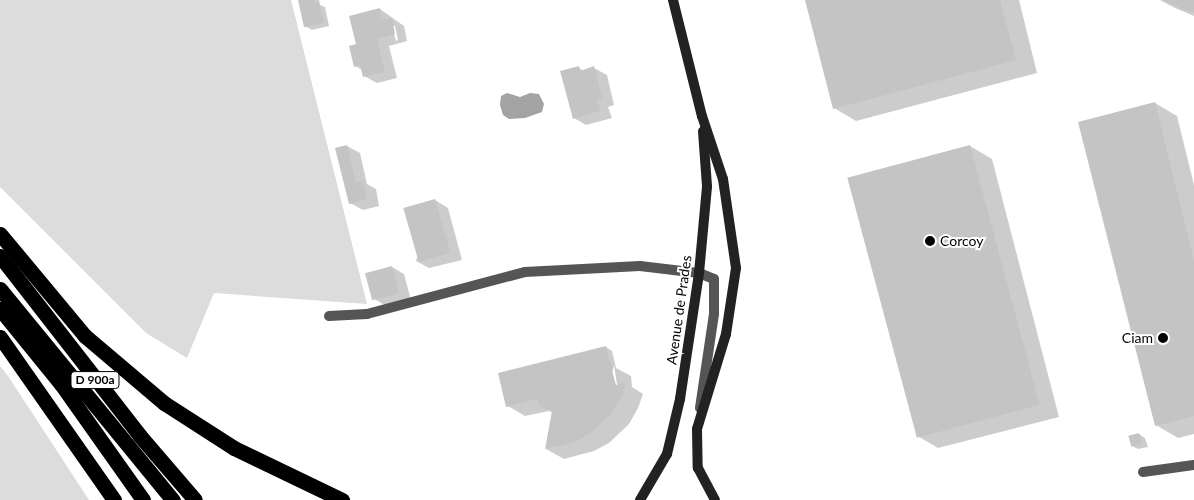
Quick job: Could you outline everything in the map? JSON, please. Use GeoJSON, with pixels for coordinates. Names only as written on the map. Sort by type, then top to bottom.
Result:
{"type":"FeatureCollection","features":[{"type":"Feature","properties":{"kind":"highway"},"geometry":{"type":"LineString","coordinates":[[0,234],[85,336],[164,403],[234,448],[342,500]]}},
{"type":"Feature","properties":{"kind":"highway","name":"D 900a"},"geometry":{"type":"LineString","coordinates":[[0,256],[140,436],[195,500]]}},
{"type":"Feature","properties":{"kind":"highway","name":"D 900a"},"geometry":{"type":"LineString","coordinates":[[0,288],[173,500]]}},
{"type":"Feature","properties":{"kind":"highway"},"geometry":{"type":"LineString","coordinates":[[0,309],[61,384],[143,500]]}},
{"type":"Feature","properties":{"kind":"highway"},"geometry":{"type":"LineString","coordinates":[[0,337],[114,500]]}},
{"type":"Feature","properties":{"kind":"main road","name":"Avenue de Prades"},"geometry":{"type":"LineString","coordinates":[[673,0],[702,116],[723,178],[736,268],[726,334],[697,429],[698,468],[715,500]]}},
{"type":"Feature","properties":{"kind":"main road","name":"Avenue de Prades"},"geometry":{"type":"LineString","coordinates":[[640,500],[667,454],[680,399],[699,273],[707,186],[702,116]]}},
{"type":"Feature","properties":{"kind":"street"},"geometry":{"type":"LineString","coordinates":[[329,316],[367,314],[525,272],[640,266],[699,273],[714,279],[714,314],[697,429]]}},
{"type":"Feature","properties":{"kind":"street"},"geometry":{"type":"LineString","coordinates":[[1143,472],[1194,465]]}},
{"type":"Feature","properties":{"kind":"shaded area"},"geometry":{"type":"Polygon","coordinates":[[[0,0],[291,0],[367,304],[214,293],[187,358],[146,333],[0,187],[0,0]]]}},
{"type":"Feature","properties":{"kind":"shaded area"},"geometry":{"type":"Polygon","coordinates":[[[507,93],[520,97],[530,93],[539,94],[544,104],[542,112],[525,118],[509,119],[503,115],[500,105],[501,96],[507,93]]]}},
{"type":"Feature","properties":{"kind":"shaded area"},"geometry":{"type":"Polygon","coordinates":[[[0,366],[8,376],[89,500],[0,500],[0,366]]]}},
{"type":"Feature","properties":{"kind":"building"},"geometry":{"type":"Polygon","coordinates":[[[298,0],[314,0],[315,3],[319,2],[324,23],[304,27],[298,0]]]}},
{"type":"Feature","properties":{"kind":"building"},"geometry":{"type":"Polygon","coordinates":[[[805,0],[1000,0],[1016,60],[833,109],[805,0]]]}},
{"type":"Feature","properties":{"kind":"building"},"geometry":{"type":"Polygon","coordinates":[[[1161,0],[1194,0],[1194,13],[1161,0]]]}},
{"type":"Feature","properties":{"kind":"building"},"geometry":{"type":"Polygon","coordinates":[[[380,8],[381,19],[392,18],[395,34],[377,39],[385,72],[363,77],[360,65],[354,67],[349,46],[356,44],[349,16],[380,8]]]}},
{"type":"Feature","properties":{"kind":"building"},"geometry":{"type":"Polygon","coordinates":[[[579,66],[580,71],[594,66],[602,98],[597,100],[600,111],[573,119],[560,71],[579,66]]]}},
{"type":"Feature","properties":{"kind":"building","name":"Ciam"},"geometry":{"type":"Polygon","coordinates":[[[1155,102],[1194,261],[1194,416],[1155,426],[1078,122],[1155,102]]]}},
{"type":"Feature","properties":{"kind":"building"},"geometry":{"type":"Polygon","coordinates":[[[347,145],[356,183],[363,181],[367,199],[349,204],[335,148],[347,145]]]}},
{"type":"Feature","properties":{"kind":"building","name":"Corcoy"},"geometry":{"type":"Polygon","coordinates":[[[970,145],[1040,405],[917,438],[847,178],[970,145]]]}},
{"type":"Feature","properties":{"kind":"building"},"geometry":{"type":"Polygon","coordinates":[[[435,199],[450,253],[419,262],[403,208],[435,199]]]}},
{"type":"Feature","properties":{"kind":"building"},"geometry":{"type":"Polygon","coordinates":[[[392,266],[399,293],[372,300],[365,273],[392,266]]]}},
{"type":"Feature","properties":{"kind":"building"},"geometry":{"type":"Polygon","coordinates":[[[606,346],[610,363],[614,366],[612,371],[616,385],[626,382],[621,398],[611,414],[591,433],[575,442],[545,449],[552,411],[539,406],[537,399],[506,407],[498,373],[606,346]]]}},
{"type":"Feature","properties":{"kind":"building"},"geometry":{"type":"Polygon","coordinates":[[[1139,433],[1142,444],[1131,446],[1128,436],[1139,433]]]}},
{"type":"Feature","properties":{"kind":"place","name":"Corcoy"},"geometry":{"type":"Point","coordinates":[930,241]}},
{"type":"Feature","properties":{"kind":"place","name":"Ciam"},"geometry":{"type":"Point","coordinates":[1163,338]}}]}
